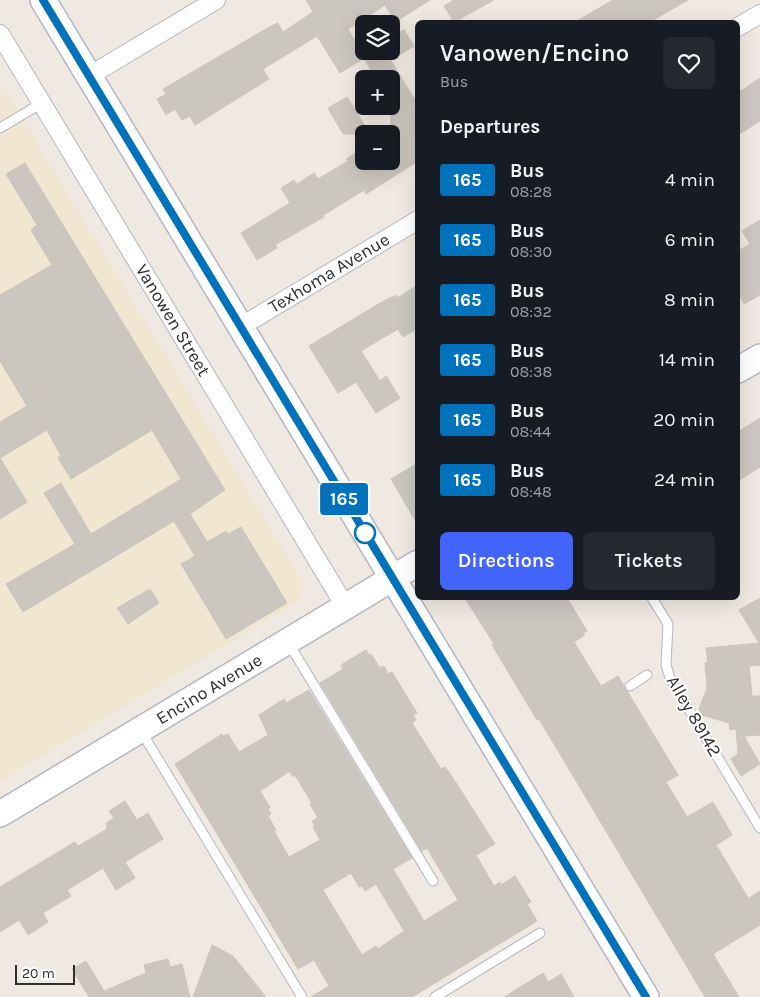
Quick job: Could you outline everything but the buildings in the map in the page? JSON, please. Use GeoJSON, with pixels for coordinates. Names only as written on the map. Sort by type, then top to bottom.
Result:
{"type":"FeatureCollection","features":[{"type":"Feature","properties":{"kind":"main road"},"geometry":{"type":"LineString","coordinates":[[43,0],[646,997]]}},
{"type":"Feature","properties":{"kind":"main road"},"geometry":{"type":"LineString","coordinates":[[740,369],[760,357]]}},
{"type":"Feature","properties":{"kind":"main road","name":"Encino Avenue"},"geometry":{"type":"LineString","coordinates":[[0,814],[141,731],[415,564]]}},
{"type":"Feature","properties":{"kind":"street"},"geometry":{"type":"LineString","coordinates":[[89,76],[216,0]]}},
{"type":"Feature","properties":{"kind":"street"},"geometry":{"type":"LineString","coordinates":[[740,26],[760,14]]}},
{"type":"Feature","properties":{"kind":"street","name":"Vanowen Street"},"geometry":{"type":"LineString","coordinates":[[0,34],[345,606]]}},
{"type":"Feature","properties":{"kind":"street","name":"Texhoma Avenue"},"geometry":{"type":"LineString","coordinates":[[240,327],[415,222]]}},
{"type":"Feature","properties":{"kind":"lane"},"geometry":{"type":"LineString","coordinates":[[0,128],[42,103]]}},
{"type":"Feature","properties":{"kind":"lane","name":"Alley 89142"},"geometry":{"type":"LineString","coordinates":[[653,600],[668,624],[666,665],[670,678],[760,828]]}},
{"type":"Feature","properties":{"kind":"lane"},"geometry":{"type":"LineString","coordinates":[[287,641],[434,881]]}},
{"type":"Feature","properties":{"kind":"lane"},"geometry":{"type":"LineString","coordinates":[[630,686],[647,675]]}},
{"type":"Feature","properties":{"kind":"lane"},"geometry":{"type":"LineString","coordinates":[[141,731],[302,997]]}},
{"type":"Feature","properties":{"kind":"lane"},"geometry":{"type":"LineString","coordinates":[[435,997],[540,933]]}},
{"type":"Feature","properties":{"kind":"shaded area"},"geometry":{"type":"Polygon","coordinates":[[[4,88],[303,582],[303,592],[299,601],[0,781],[0,90],[4,88]]]}},
{"type":"Feature","properties":{"kind":"bus line","name":"165"},"geometry":{"type":"LineString","coordinates":[[43,0],[646,997]]}}]}
